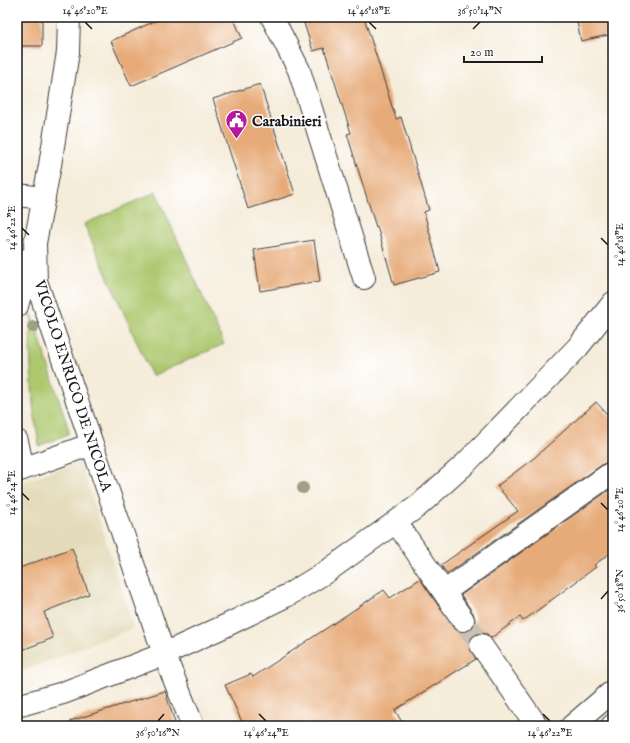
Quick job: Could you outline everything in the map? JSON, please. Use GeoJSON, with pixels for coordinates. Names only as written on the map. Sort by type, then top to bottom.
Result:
{"type":"FeatureCollection","features":[{"type":"Feature","properties":{"kind":"street","name":"VICOLO ENRICO DE NICOLA"},"geometry":{"type":"LineString","coordinates":[[69,17],[68,52],[35,244],[36,281],[164,654],[193,726]]}},
{"type":"Feature","properties":{"kind":"street"},"geometry":{"type":"LineString","coordinates":[[272,17],[299,70],[364,278]]}},
{"type":"Feature","properties":{"kind":"street"},"geometry":{"type":"LineString","coordinates":[[17,195],[44,198]]}},
{"type":"Feature","properties":{"kind":"street"},"geometry":{"type":"LineString","coordinates":[[17,306],[35,244]]}},
{"type":"Feature","properties":{"kind":"street"},"geometry":{"type":"LineString","coordinates":[[17,706],[63,693],[164,654],[288,595],[326,572],[418,506],[465,464],[578,347],[613,304]]}},
{"type":"Feature","properties":{"kind":"street"},"geometry":{"type":"LineString","coordinates":[[17,441],[20,470],[92,444]]}},
{"type":"Feature","properties":{"kind":"street"},"geometry":{"type":"LineString","coordinates":[[444,592],[610,474],[613,478]]}},
{"type":"Feature","properties":{"kind":"street"},"geometry":{"type":"LineString","coordinates":[[396,522],[463,620]]}},
{"type":"Feature","properties":{"kind":"street"},"geometry":{"type":"LineString","coordinates":[[481,645],[537,726]]}},
{"type":"Feature","properties":{"kind":"street"},"geometry":{"type":"LineString","coordinates":[[572,726],[613,691]]}},
{"type":"Feature","properties":{"kind":"shaded area"},"geometry":{"type":"Polygon","coordinates":[[[80,461],[134,628],[17,673],[17,484],[80,461]]]}},
{"type":"Feature","properties":{"kind":"green space"},"geometry":{"type":"Polygon","coordinates":[[[156,192],[224,344],[152,376],[84,224],[156,192]]]}},
{"type":"Feature","properties":{"kind":"green space"},"geometry":{"type":"Polygon","coordinates":[[[32,314],[69,431],[68,434],[39,446],[33,405],[30,349],[32,314]]]}},
{"type":"Feature","properties":{"kind":"building"},"geometry":{"type":"Polygon","coordinates":[[[17,17],[42,17],[42,46],[17,46],[17,17]]]}},
{"type":"Feature","properties":{"kind":"building"},"geometry":{"type":"Polygon","coordinates":[[[164,17],[233,17],[242,38],[131,86],[111,41],[164,17]]]}},
{"type":"Feature","properties":{"kind":"building"},"geometry":{"type":"Polygon","coordinates":[[[302,17],[364,17],[396,119],[401,117],[429,210],[424,212],[440,272],[394,285],[377,226],[376,227],[347,134],[351,133],[324,48],[313,51],[302,17]]]}},
{"type":"Feature","properties":{"kind":"building"},"geometry":{"type":"Polygon","coordinates":[[[576,17],[613,17],[613,34],[581,41],[576,17]]]}},
{"type":"Feature","properties":{"kind":"building"},"geometry":{"type":"Polygon","coordinates":[[[260,84],[295,194],[248,209],[213,99],[260,84]]]}},
{"type":"Feature","properties":{"kind":"building"},"geometry":{"type":"Polygon","coordinates":[[[314,240],[320,281],[260,291],[254,250],[314,240]]]}},
{"type":"Feature","properties":{"kind":"building"},"geometry":{"type":"Polygon","coordinates":[[[596,402],[613,421],[613,462],[603,464],[447,574],[441,565],[518,511],[497,486],[534,458],[596,402]]]}},
{"type":"Feature","properties":{"kind":"building"},"geometry":{"type":"Polygon","coordinates":[[[609,490],[613,490],[613,551],[594,565],[596,567],[523,621],[520,617],[491,638],[487,634],[480,633],[474,635],[470,640],[469,646],[476,659],[395,710],[404,726],[244,726],[225,685],[251,674],[253,677],[384,590],[390,598],[420,579],[453,627],[458,631],[464,632],[470,630],[474,626],[475,619],[473,613],[461,595],[609,490]]]}},
{"type":"Feature","properties":{"kind":"building"},"geometry":{"type":"Polygon","coordinates":[[[72,548],[89,594],[44,612],[53,638],[17,652],[17,569],[72,548]]]}},
{"type":"Feature","properties":{"kind":"building"},"geometry":{"type":"Polygon","coordinates":[[[165,691],[176,726],[71,726],[70,721],[165,691]]]}},
{"type":"Feature","properties":{"kind":"tunnel"},"geometry":{"type":"LineString","coordinates":[[463,620],[481,645]]}},
{"type":"Feature","properties":{"kind":"place","name":"Carabinieri"},"geometry":{"type":"Point","coordinates":[237,140]}}]}
